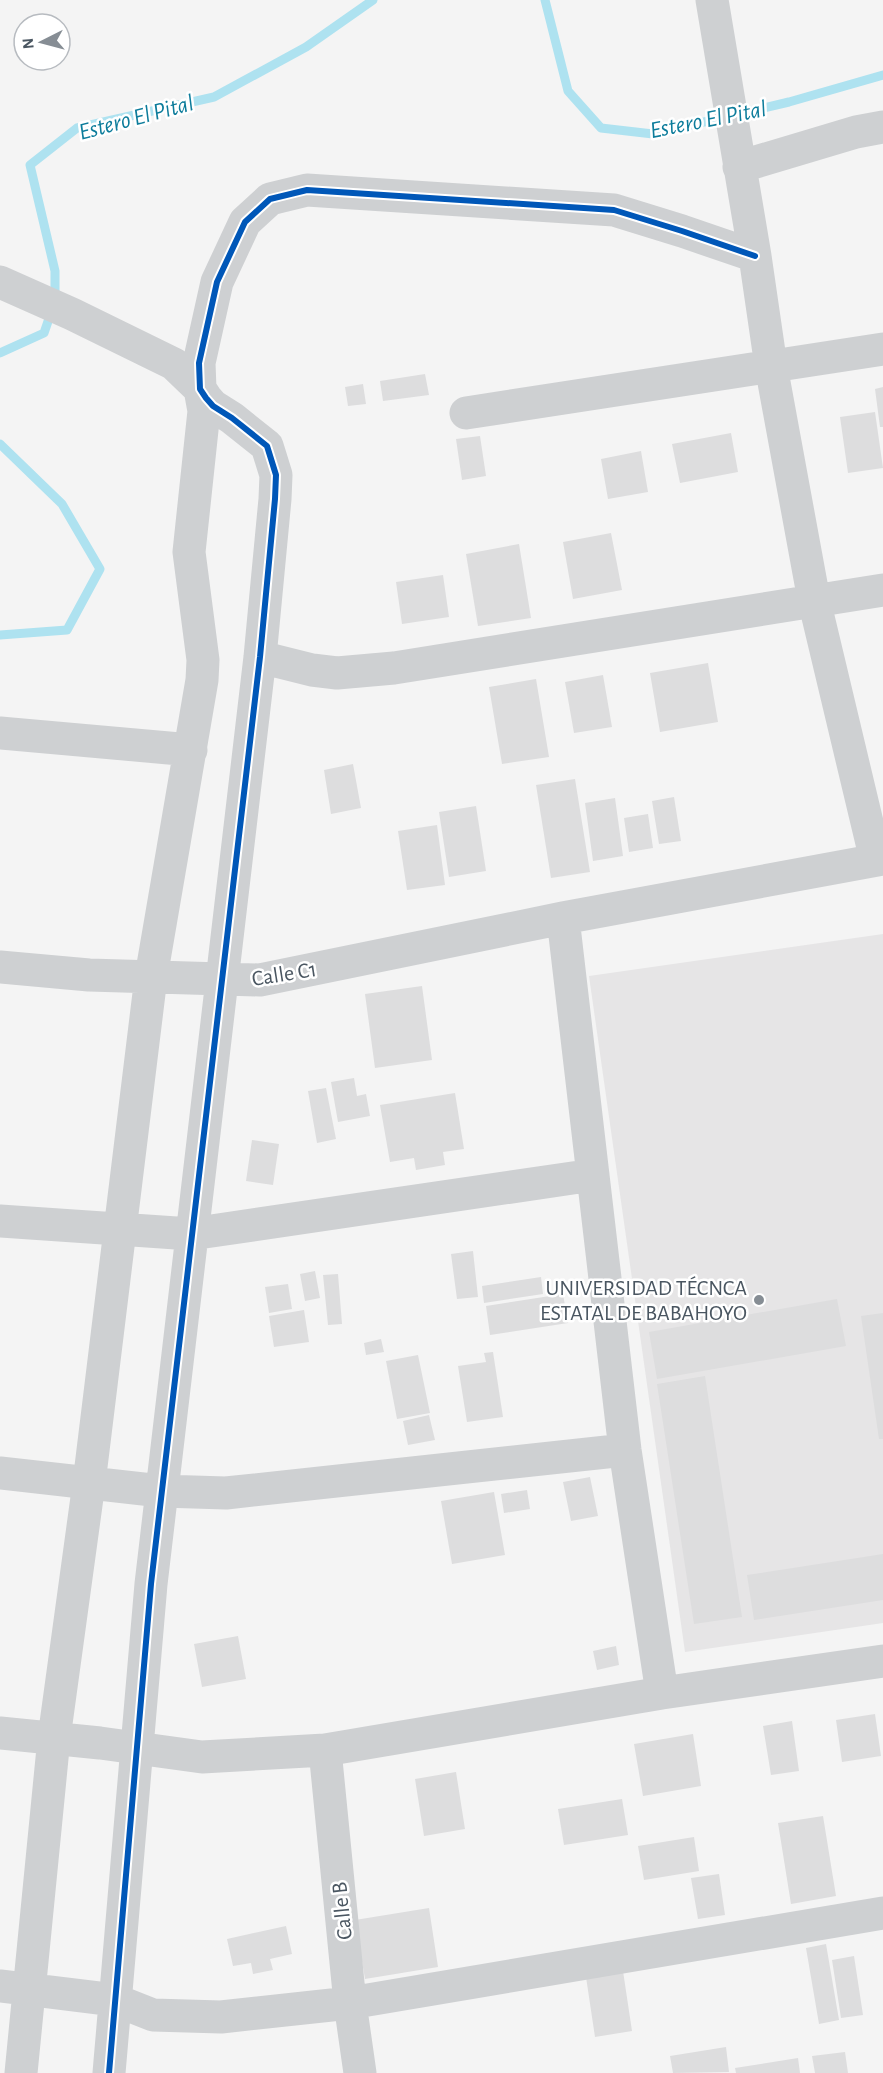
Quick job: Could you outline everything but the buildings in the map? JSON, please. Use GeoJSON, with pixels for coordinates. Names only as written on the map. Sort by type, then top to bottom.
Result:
{"type":"FeatureCollection","features":[{"type":"Feature","properties":{"kind":"street"},"geometry":{"type":"LineString","coordinates":[[712,0],[771,366],[814,600],[879,859]]}},
{"type":"Feature","properties":{"kind":"street"},"geometry":{"type":"LineString","coordinates":[[737,152],[883,127]]}},
{"type":"Feature","properties":{"kind":"street"},"geometry":{"type":"LineString","coordinates":[[21,2073],[15,1988],[54,1738],[89,1483],[151,977],[191,750],[203,660],[189,552],[204,411],[199,363],[217,282],[245,222],[270,199],[308,190],[614,210],[755,256]]}},
{"type":"Feature","properties":{"kind":"street"},"geometry":{"type":"LineString","coordinates":[[0,282],[174,363],[213,406],[267,446],[276,475],[261,657],[161,1491],[109,2073]]}},
{"type":"Feature","properties":{"kind":"street"},"geometry":{"type":"LineString","coordinates":[[466,413],[883,350]]}},
{"type":"Feature","properties":{"kind":"street"},"geometry":{"type":"LineString","coordinates":[[261,657],[312,670],[337,673],[384,669],[883,590]]}},
{"type":"Feature","properties":{"kind":"street"},"geometry":{"type":"LineString","coordinates":[[0,734],[191,750]]}},
{"type":"Feature","properties":{"kind":"street","name":"Calle C1"},"geometry":{"type":"LineString","coordinates":[[0,967],[89,975],[260,981],[563,918],[879,859]]}},
{"type":"Feature","properties":{"kind":"street"},"geometry":{"type":"LineString","coordinates":[[563,918],[625,1450],[662,1693]]}},
{"type":"Feature","properties":{"kind":"street"},"geometry":{"type":"LineString","coordinates":[[0,1221],[191,1234],[593,1175]]}},
{"type":"Feature","properties":{"kind":"street"},"geometry":{"type":"LineString","coordinates":[[0,1473],[161,1491],[226,1492],[625,1450]]}},
{"type":"Feature","properties":{"kind":"street"},"geometry":{"type":"LineString","coordinates":[[0,1733],[202,1757],[325,1750],[662,1693],[883,1661]]}},
{"type":"Feature","properties":{"kind":"street","name":"Calle B"},"geometry":{"type":"LineString","coordinates":[[325,1750],[350,2004],[360,2073]]}},
{"type":"Feature","properties":{"kind":"street"},"geometry":{"type":"LineString","coordinates":[[15,1988],[115,2000],[153,2015],[220,2017],[350,2004],[883,1913]]}},
{"type":"Feature","properties":{"kind":"shaded area","name":"UNIVERSIDAD TÉCNCA ESTATAL DE BABAHOYO"},"geometry":{"type":"Polygon","coordinates":[[[883,934],[883,1623],[685,1652],[589,976],[883,934]]]}},
{"type":"Feature","properties":{"kind":"waterway","name":"Estero El Pital"},"geometry":{"type":"LineString","coordinates":[[0,353],[44,333],[55,301],[55,271],[30,165],[77,128],[214,97],[306,47],[373,0]]}},
{"type":"Feature","properties":{"kind":"waterway","name":"Estero El Pital"},"geometry":{"type":"LineString","coordinates":[[545,0],[568,91],[601,128],[653,134],[789,102],[883,75]]}},
{"type":"Feature","properties":{"kind":"waterway","name":"Estero El Pital"},"geometry":{"type":"LineString","coordinates":[[0,444],[62,504],[100,569],[67,630],[0,635]]}},
{"type":"Feature","properties":{"kind":"cycle path"},"geometry":{"type":"LineString","coordinates":[[109,2073],[151,1584],[260,657],[275,499],[276,475],[267,446],[213,406],[200,389],[199,363],[217,282],[245,222],[270,199],[307,190],[614,210],[755,256]]}},
{"type":"Feature","properties":{"kind":"place","name":"UNIVERSIDAD TÉCNCA ESTATAL DE BABAHOYO"},"geometry":{"type":"Point","coordinates":[759,1300]}}]}
